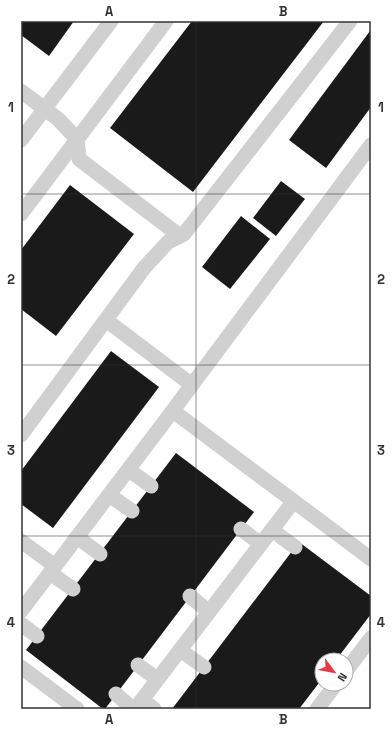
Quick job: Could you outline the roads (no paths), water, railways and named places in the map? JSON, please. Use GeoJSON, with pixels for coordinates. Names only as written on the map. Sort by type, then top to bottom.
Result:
{"type":"FeatureCollection","features":[{"type":"Feature","properties":{"kind":"lane"},"geometry":{"type":"LineString","coordinates":[[21,140],[111,21]]}},
{"type":"Feature","properties":{"kind":"lane"},"geometry":{"type":"LineString","coordinates":[[21,214],[166,21]]}},
{"type":"Feature","properties":{"kind":"lane"},"geometry":{"type":"LineString","coordinates":[[21,435],[144,268],[168,242],[184,234],[350,21]]}},
{"type":"Feature","properties":{"kind":"lane"},"geometry":{"type":"LineString","coordinates":[[21,91],[58,119],[77,139],[79,159],[180,236]]}},
{"type":"Feature","properties":{"kind":"lane"},"geometry":{"type":"LineString","coordinates":[[21,611],[129,470],[371,145]]}},
{"type":"Feature","properties":{"kind":"lane"},"geometry":{"type":"LineString","coordinates":[[106,320],[192,385]]}},
{"type":"Feature","properties":{"kind":"lane"},"geometry":{"type":"LineString","coordinates":[[173,411],[371,559]]}},
{"type":"Feature","properties":{"kind":"lane"},"geometry":{"type":"LineString","coordinates":[[129,470],[151,486]]}},
{"type":"Feature","properties":{"kind":"lane"},"geometry":{"type":"LineString","coordinates":[[109,495],[132,511]]}},
{"type":"Feature","properties":{"kind":"lane"},"geometry":{"type":"LineString","coordinates":[[137,706],[293,502]]}},
{"type":"Feature","properties":{"kind":"lane"},"geometry":{"type":"LineString","coordinates":[[241,529],[261,544]]}},
{"type":"Feature","properties":{"kind":"lane"},"geometry":{"type":"LineString","coordinates":[[272,530],[295,547]]}},
{"type":"Feature","properties":{"kind":"lane"},"geometry":{"type":"LineString","coordinates":[[77,537],[100,554]]}},
{"type":"Feature","properties":{"kind":"lane"},"geometry":{"type":"LineString","coordinates":[[21,541],[73,589]]}},
{"type":"Feature","properties":{"kind":"lane"},"geometry":{"type":"LineString","coordinates":[[190,596],[209,612]]}},
{"type":"Feature","properties":{"kind":"lane"},"geometry":{"type":"LineString","coordinates":[[21,624],[37,636]]}},
{"type":"Feature","properties":{"kind":"lane"},"geometry":{"type":"LineString","coordinates":[[354,660],[371,638]]}},
{"type":"Feature","properties":{"kind":"lane"},"geometry":{"type":"LineString","coordinates":[[180,650],[204,667]]}},
{"type":"Feature","properties":{"kind":"lane"},"geometry":{"type":"LineString","coordinates":[[138,665],[158,679]]}},
{"type":"Feature","properties":{"kind":"lane"},"geometry":{"type":"LineString","coordinates":[[21,667],[77,709]]}},
{"type":"Feature","properties":{"kind":"lane"},"geometry":{"type":"LineString","coordinates":[[317,709],[330,692]]}},
{"type":"Feature","properties":{"kind":"lane"},"geometry":{"type":"LineString","coordinates":[[116,694],[137,706],[154,709]]}}]}
